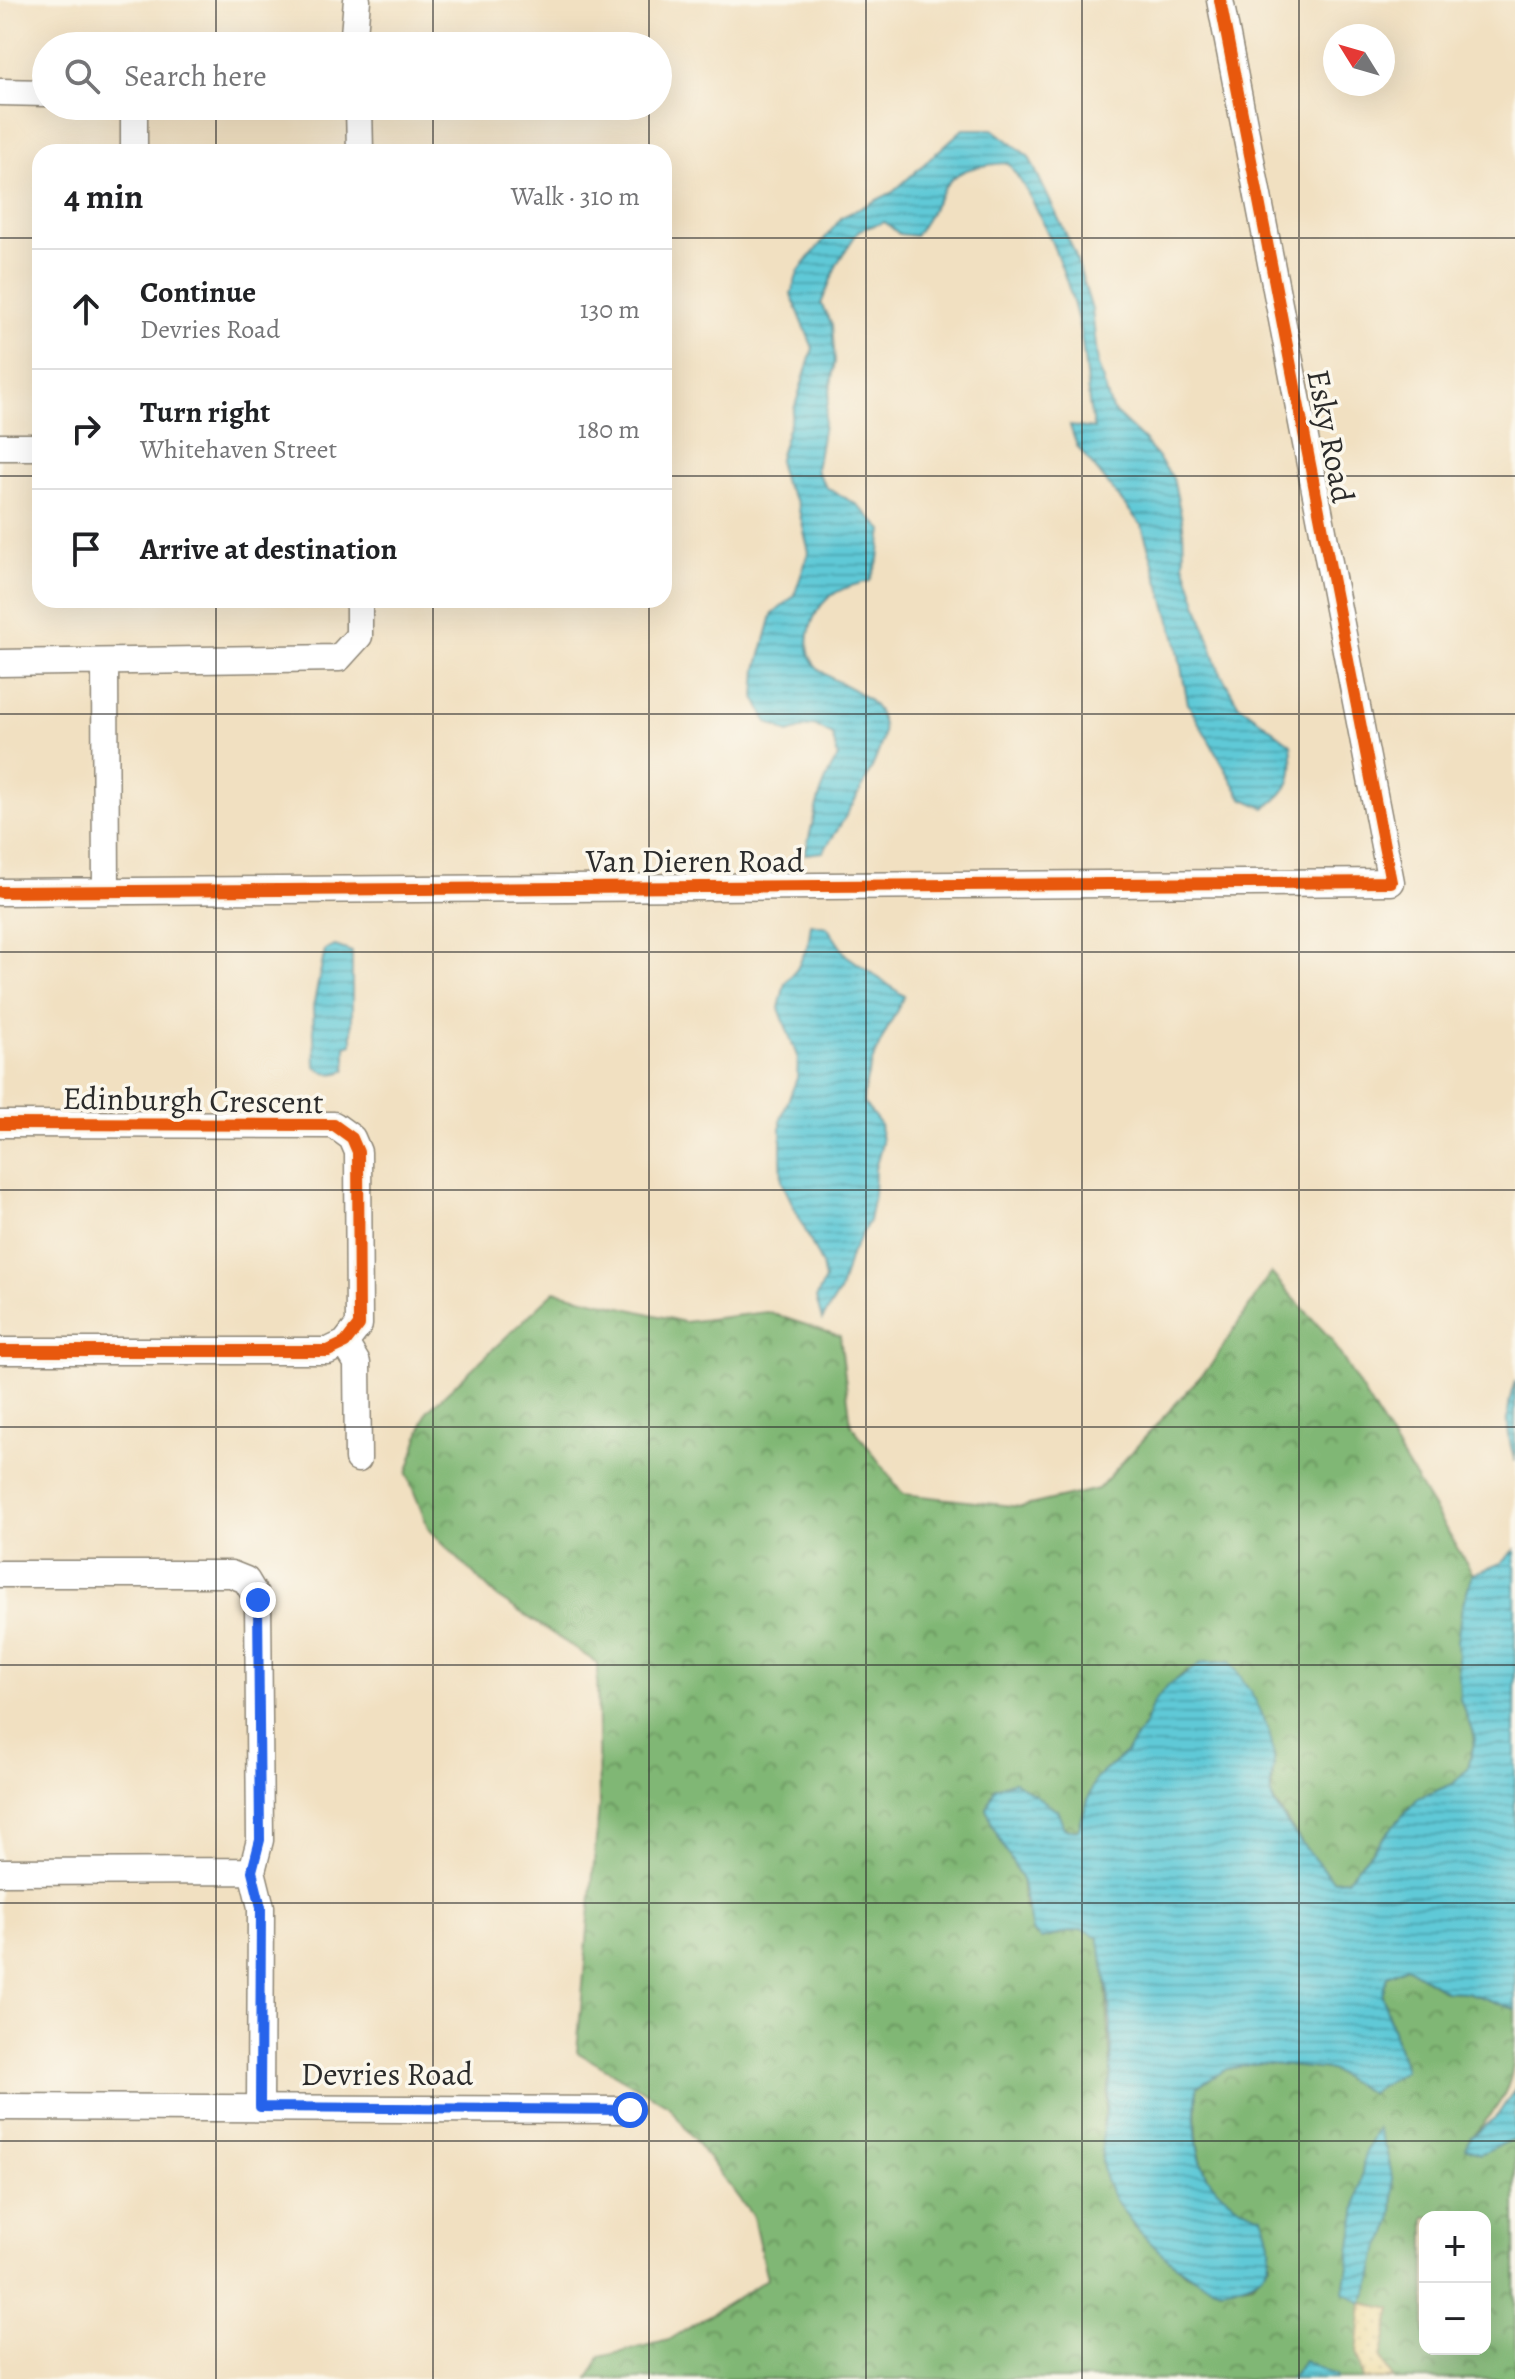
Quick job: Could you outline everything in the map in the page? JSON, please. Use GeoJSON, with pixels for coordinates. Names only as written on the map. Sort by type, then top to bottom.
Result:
{"type":"FeatureCollection","features":[{"type":"Feature","properties":{"kind":"street"},"geometry":{"type":"LineString","coordinates":[[354,32],[357,0]]}},
{"type":"Feature","properties":{"kind":"street","name":"Esky Road"},"geometry":{"type":"LineString","coordinates":[[1220,0],[1391,882]]}},
{"type":"Feature","properties":{"kind":"street"},"geometry":{"type":"LineString","coordinates":[[0,92],[32,93]]}},
{"type":"Feature","properties":{"kind":"street"},"geometry":{"type":"LineString","coordinates":[[134,120],[134,144]]}},
{"type":"Feature","properties":{"kind":"street"},"geometry":{"type":"LineString","coordinates":[[359,120],[360,144]]}},
{"type":"Feature","properties":{"kind":"street"},"geometry":{"type":"LineString","coordinates":[[0,447],[32,447]]}},
{"type":"Feature","properties":{"kind":"street"},"geometry":{"type":"LineString","coordinates":[[0,663],[339,658],[359,636],[359,608]]}},
{"type":"Feature","properties":{"kind":"street"},"geometry":{"type":"LineString","coordinates":[[105,663],[106,891]]}},
{"type":"Feature","properties":{"kind":"street","name":"Van Dieren Road"},"geometry":{"type":"LineString","coordinates":[[0,892],[1391,882]]}},
{"type":"Feature","properties":{"kind":"street","name":"Edinburgh Crescent"},"geometry":{"type":"LineString","coordinates":[[0,1124],[334,1125],[352,1138],[358,1152],[359,1325],[345,1343]]}},
{"type":"Feature","properties":{"kind":"street"},"geometry":{"type":"LineString","coordinates":[[0,1351],[328,1351],[345,1343],[357,1363],[358,1459]]}},
{"type":"Feature","properties":{"kind":"street"},"geometry":{"type":"LineString","coordinates":[[0,1574],[231,1574],[246,1580],[258,1600],[260,1840],[252,1871],[261,1907],[260,2107]]}},
{"type":"Feature","properties":{"kind":"street"},"geometry":{"type":"LineString","coordinates":[[0,1872],[252,1871]]}},
{"type":"Feature","properties":{"kind":"street","name":"Devries Road"},"geometry":{"type":"LineString","coordinates":[[0,2107],[630,2110]]}},
{"type":"Feature","properties":{"kind":"green space"},"geometry":{"type":"Polygon","coordinates":[[[1271,1273],[1331,1339],[1473,1574],[1462,1606],[1460,1699],[1475,1739],[1468,1768],[1453,1784],[1418,1798],[1347,1879],[1334,1880],[1316,1864],[1271,1797],[1274,1758],[1187,1670],[1153,1703],[1145,1724],[1126,1753],[1095,1779],[1078,1830],[1064,1828],[995,1788],[987,1808],[992,1825],[1021,1878],[1024,1905],[1041,1939],[1082,1929],[1098,1936],[1105,1967],[1111,2071],[1103,2126],[1133,2225],[1185,2273],[1220,2289],[1253,2283],[1270,2262],[1262,2217],[1223,2195],[1203,2167],[1197,2131],[1197,2087],[1227,2069],[1258,2063],[1330,2070],[1370,2093],[1405,2070],[1382,1995],[1387,1976],[1406,1967],[1445,1991],[1466,1992],[1515,2009],[1510,2081],[1496,2107],[1471,2137],[1515,2138],[1515,2379],[1392,2379],[1381,2357],[1392,2309],[1363,2303],[1357,2354],[1363,2379],[1335,2379],[1304,2360],[1291,2379],[589,2379],[600,2357],[669,2340],[767,2279],[753,2217],[668,2105],[577,2052],[599,1806],[597,1663],[496,1596],[429,1530],[407,1474],[427,1411],[555,1291],[684,1322],[767,1312],[840,1336],[851,1424],[903,1494],[1021,1507],[1098,1489],[1211,1365],[1271,1273]]]}},
{"type":"Feature","properties":{"kind":"sand"},"geometry":{"type":"Polygon","coordinates":[[[1362,2303],[1392,2309],[1381,2357],[1392,2379],[1363,2379],[1357,2354],[1362,2303]]]}},
{"type":"Feature","properties":{"kind":"water"},"geometry":{"type":"Polygon","coordinates":[[[963,129],[993,129],[1029,157],[1074,251],[1092,310],[1098,365],[1112,410],[1144,440],[1173,478],[1183,524],[1184,563],[1219,670],[1238,704],[1291,744],[1293,765],[1290,781],[1287,788],[1265,808],[1242,798],[1188,704],[1176,640],[1142,526],[1077,446],[1070,426],[1094,429],[1079,327],[1056,252],[1033,203],[1008,163],[985,165],[968,169],[948,183],[915,236],[899,234],[885,222],[859,230],[838,262],[821,304],[832,325],[835,362],[816,470],[826,487],[859,506],[883,530],[879,559],[870,581],[844,589],[823,604],[813,620],[808,643],[812,659],[821,671],[864,696],[876,708],[883,725],[883,737],[861,790],[823,852],[805,854],[821,792],[838,757],[832,735],[814,725],[788,733],[767,722],[755,697],[757,669],[772,615],[794,596],[809,552],[797,502],[784,483],[778,461],[813,348],[791,294],[798,272],[842,217],[893,192],[963,129]]]}},
{"type":"Feature","properties":{"kind":"water"},"geometry":{"type":"Polygon","coordinates":[[[811,924],[827,927],[846,955],[904,996],[878,1048],[865,1087],[863,1102],[880,1124],[882,1143],[875,1169],[869,1221],[849,1258],[840,1291],[822,1320],[816,1298],[825,1280],[822,1265],[782,1182],[781,1154],[781,1119],[797,1078],[798,1059],[779,1008],[785,983],[797,969],[808,945],[811,924]]]}},
{"type":"Feature","properties":{"kind":"water"},"geometry":{"type":"Polygon","coordinates":[[[335,946],[352,952],[352,1044],[346,1046],[346,1070],[333,1073],[315,1066],[313,1007],[325,950],[335,946]]]}},
{"type":"Feature","properties":{"kind":"water"},"geometry":{"type":"Polygon","coordinates":[[[1515,1381],[1515,1462],[1508,1421],[1515,1381]]]}},
{"type":"Feature","properties":{"kind":"water"},"geometry":{"type":"Polygon","coordinates":[[[1515,1550],[1515,2009],[1466,1992],[1446,1991],[1406,1967],[1387,1976],[1382,1995],[1405,2070],[1370,2093],[1330,2070],[1258,2063],[1227,2069],[1197,2087],[1196,2131],[1203,2166],[1211,2182],[1223,2195],[1262,2216],[1270,2250],[1265,2269],[1249,2282],[1222,2289],[1202,2282],[1185,2272],[1150,2242],[1110,2190],[1102,2161],[1102,2136],[1111,2071],[1110,2020],[1098,1937],[1082,1929],[1041,1939],[1032,1931],[1021,1878],[992,1825],[987,1808],[995,1788],[1014,1781],[1057,1810],[1064,1828],[1078,1830],[1095,1779],[1126,1753],[1145,1724],[1153,1703],[1167,1686],[1203,1662],[1230,1662],[1252,1695],[1269,1732],[1274,1758],[1271,1795],[1274,1802],[1298,1839],[1328,1874],[1334,1880],[1347,1879],[1418,1798],[1453,1784],[1468,1768],[1475,1739],[1460,1699],[1457,1641],[1462,1606],[1473,1574],[1501,1563],[1515,1550]]]}},
{"type":"Feature","properties":{"kind":"water"},"geometry":{"type":"Polygon","coordinates":[[[1515,2089],[1515,2138],[1480,2154],[1465,2148],[1471,2137],[1497,2116],[1515,2089]]]}},
{"type":"Feature","properties":{"kind":"water"},"geometry":{"type":"Polygon","coordinates":[[[1377,2128],[1390,2165],[1392,2221],[1378,2252],[1370,2286],[1362,2303],[1344,2292],[1365,2152],[1377,2128]]]}},
{"type":"Feature","properties":{"kind":"water"},"geometry":{"type":"Polygon","coordinates":[[[1304,2360],[1336,2377],[1335,2379],[1291,2379],[1304,2360]]]}},
{"type":"Feature","properties":{"kind":"cycle path"},"geometry":{"type":"LineString","coordinates":[[0,892],[1391,882],[1220,0]]}},
{"type":"Feature","properties":{"kind":"cycle path"},"geometry":{"type":"LineString","coordinates":[[0,1124],[334,1125],[352,1138],[358,1152],[359,1325],[345,1343],[328,1351],[0,1351]]}},
{"type":"Feature","properties":{"kind":"route"},"geometry":{"type":"LineString","coordinates":[[258,1600],[260,1840],[252,1871],[261,1907],[260,2107],[630,2110]]}}]}
